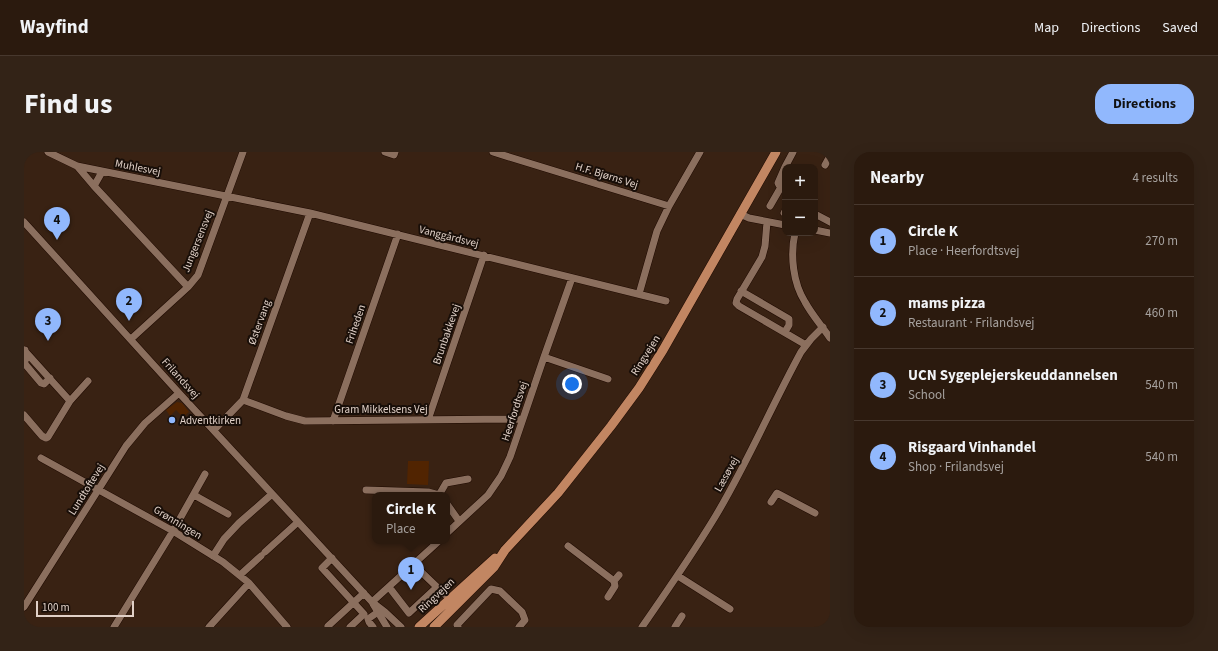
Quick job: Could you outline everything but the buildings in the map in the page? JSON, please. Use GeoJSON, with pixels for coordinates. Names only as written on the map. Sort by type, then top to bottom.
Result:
{"type":"FeatureCollection","features":[{"type":"Feature","properties":{"kind":"main road","name":"Ringvejen"},"geometry":{"type":"LineString","coordinates":[[434,627],[494,566],[505,550],[558,493],[639,388],[663,350],[776,152]]}},
{"type":"Feature","properties":{"kind":"main road","name":"Ringvejen"},"geometry":{"type":"LineString","coordinates":[[419,627],[489,562],[505,550]]}},
{"type":"Feature","properties":{"kind":"street","name":"Muhlesvej"},"geometry":{"type":"LineString","coordinates":[[48,152],[77,166],[227,196]]}},
{"type":"Feature","properties":{"kind":"street","name":"Jungersensvej"},"geometry":{"type":"LineString","coordinates":[[131,339],[188,287],[198,275],[243,152]]}},
{"type":"Feature","properties":{"kind":"street"},"geometry":{"type":"LineString","coordinates":[[385,152],[394,155],[395,152]]}},
{"type":"Feature","properties":{"kind":"street","name":"H.F. Bjørns Vej"},"geometry":{"type":"LineString","coordinates":[[493,152],[669,206]]}},
{"type":"Feature","properties":{"kind":"street"},"geometry":{"type":"LineString","coordinates":[[639,294],[657,231],[669,206],[700,152]]}},
{"type":"Feature","properties":{"kind":"street"},"geometry":{"type":"LineString","coordinates":[[787,164],[793,152]]}},
{"type":"Feature","properties":{"kind":"street"},"geometry":{"type":"LineString","coordinates":[[825,165],[830,156]]}},
{"type":"Feature","properties":{"kind":"street"},"geometry":{"type":"LineString","coordinates":[[77,166],[188,287]]}},
{"type":"Feature","properties":{"kind":"street"},"geometry":{"type":"LineString","coordinates":[[94,186],[102,172]]}},
{"type":"Feature","properties":{"kind":"street"},"geometry":{"type":"LineString","coordinates":[[782,173],[778,184],[782,187]]}},
{"type":"Feature","properties":{"kind":"street"},"geometry":{"type":"LineString","coordinates":[[770,206],[782,189]]}},
{"type":"Feature","properties":{"kind":"street","name":"Vanggårdsvej"},"geometry":{"type":"LineString","coordinates":[[227,196],[310,213],[398,234],[666,301]]}},
{"type":"Feature","properties":{"kind":"street","name":"Østervang"},"geometry":{"type":"LineString","coordinates":[[214,430],[243,400],[310,213]]}},
{"type":"Feature","properties":{"kind":"street"},"geometry":{"type":"LineString","coordinates":[[740,214],[750,218],[782,224]]}},
{"type":"Feature","properties":{"kind":"street"},"geometry":{"type":"LineString","coordinates":[[818,216],[830,222]]}},
{"type":"Feature","properties":{"kind":"street","name":"Frilandsvej"},"geometry":{"type":"LineString","coordinates":[[24,222],[179,393],[364,593],[372,602],[387,627]]}},
{"type":"Feature","properties":{"kind":"street"},"geometry":{"type":"LineString","coordinates":[[767,222],[765,246],[762,257],[736,301],[737,304],[806,345]]}},
{"type":"Feature","properties":{"kind":"street"},"geometry":{"type":"LineString","coordinates":[[818,231],[830,233]]}},
{"type":"Feature","properties":{"kind":"street","name":"Friheden"},"geometry":{"type":"LineString","coordinates":[[333,420],[398,234]]}},
{"type":"Feature","properties":{"kind":"street"},"geometry":{"type":"LineString","coordinates":[[795,236],[793,257],[797,285],[804,301],[830,338]]}},
{"type":"Feature","properties":{"kind":"street","name":"Brunbakkevej"},"geometry":{"type":"LineString","coordinates":[[428,420],[484,256]]}},
{"type":"Feature","properties":{"kind":"street","name":"Heerfordtsvej"},"geometry":{"type":"LineString","coordinates":[[450,530],[488,495],[501,476],[510,457],[572,278]]}},
{"type":"Feature","properties":{"kind":"street"},"geometry":{"type":"LineString","coordinates":[[741,291],[789,319],[790,323],[785,332]]}},
{"type":"Feature","properties":{"kind":"street","name":"Læsøvej"},"geometry":{"type":"LineString","coordinates":[[642,627],[678,576],[715,517],[747,459],[796,361],[806,345],[822,327]]}},
{"type":"Feature","properties":{"kind":"street"},"geometry":{"type":"LineString","coordinates":[[24,350],[70,401]]}},
{"type":"Feature","properties":{"kind":"street"},"geometry":{"type":"LineString","coordinates":[[544,357],[608,379]]}},
{"type":"Feature","properties":{"kind":"street"},"geometry":{"type":"LineString","coordinates":[[24,415],[42,436],[46,438],[50,435],[70,401],[88,381]]}},
{"type":"Feature","properties":{"kind":"street","name":"Lundtoftevej"},"geometry":{"type":"LineString","coordinates":[[24,607],[126,446],[145,423],[179,393]]}},
{"type":"Feature","properties":{"kind":"street","name":"Gram Mikkelsens Vej"},"geometry":{"type":"LineString","coordinates":[[243,400],[286,416],[305,420],[522,419]]}},
{"type":"Feature","properties":{"kind":"street","name":"Grønningen"},"geometry":{"type":"LineString","coordinates":[[41,458],[173,531],[213,556],[240,575],[287,627]]}},
{"type":"Feature","properties":{"kind":"street"},"geometry":{"type":"LineString","coordinates":[[114,627],[173,531],[205,474]]}},
{"type":"Feature","properties":{"kind":"street"},"geometry":{"type":"LineString","coordinates":[[441,492],[446,483],[468,479]]}},
{"type":"Feature","properties":{"kind":"street"},"geometry":{"type":"LineString","coordinates":[[366,490],[390,492]]}},
{"type":"Feature","properties":{"kind":"street"},"geometry":{"type":"LineString","coordinates":[[771,502],[777,493],[815,513]]}},
{"type":"Feature","properties":{"kind":"street"},"geometry":{"type":"LineString","coordinates":[[213,556],[224,539],[239,522],[272,494]]}},
{"type":"Feature","properties":{"kind":"street"},"geometry":{"type":"LineString","coordinates":[[194,495],[228,514]]}},
{"type":"Feature","properties":{"kind":"street"},"geometry":{"type":"LineString","coordinates":[[450,508],[459,521]]}},
{"type":"Feature","properties":{"kind":"street"},"geometry":{"type":"LineString","coordinates":[[240,575],[298,522]]}},
{"type":"Feature","properties":{"kind":"street"},"geometry":{"type":"LineString","coordinates":[[372,602],[436,544]]}},
{"type":"Feature","properties":{"kind":"street"},"geometry":{"type":"LineString","coordinates":[[568,546],[616,578],[615,586],[608,597]]}},
{"type":"Feature","properties":{"kind":"street"},"geometry":{"type":"LineString","coordinates":[[332,558],[322,568],[364,614],[350,627]]}},
{"type":"Feature","properties":{"kind":"street"},"geometry":{"type":"LineString","coordinates":[[414,564],[450,599]]}},
{"type":"Feature","properties":{"kind":"street"},"geometry":{"type":"LineString","coordinates":[[678,576],[730,609]]}},
{"type":"Feature","properties":{"kind":"street"},"geometry":{"type":"LineString","coordinates":[[209,627],[249,584]]}},
{"type":"Feature","properties":{"kind":"street"},"geometry":{"type":"LineString","coordinates":[[389,587],[409,613],[437,587]]}},
{"type":"Feature","properties":{"kind":"street"},"geometry":{"type":"LineString","coordinates":[[458,627],[457,624],[491,589],[500,591],[522,612],[526,620],[519,627]]}},
{"type":"Feature","properties":{"kind":"street"},"geometry":{"type":"LineString","coordinates":[[328,626],[364,593]]}},
{"type":"Feature","properties":{"kind":"street","name":"Frilandsvej"},"geometry":{"type":"LineString","coordinates":[[372,602],[401,627]]}},
{"type":"Feature","properties":{"kind":"street"},"geometry":{"type":"LineString","coordinates":[[373,627],[368,619],[378,612]]}},
{"type":"Feature","properties":{"kind":"street"},"geometry":{"type":"LineString","coordinates":[[675,627],[682,616]]}},
{"type":"Feature","properties":{"kind":"shaded area"},"geometry":{"type":"Polygon","coordinates":[[[177,402],[182,403],[189,412],[183,417],[176,410],[170,416],[166,410],[177,402]]]}},
{"type":"Feature","properties":{"kind":"shaded area"},"geometry":{"type":"Polygon","coordinates":[[[408,461],[429,461],[428,485],[407,484],[408,461]]]}},
{"type":"Feature","properties":{"kind":"place","name":"Risgaard Vinhandel"},"geometry":{"type":"Point","coordinates":[57,240]}},
{"type":"Feature","properties":{"kind":"place","name":"mams pizza"},"geometry":{"type":"Point","coordinates":[129,321]}},
{"type":"Feature","properties":{"kind":"place","name":"UCN Sygeplejerskeuddannelsen"},"geometry":{"type":"Point","coordinates":[48,341]}},
{"type":"Feature","properties":{"kind":"place","name":"Adventkirken"},"geometry":{"type":"Point","coordinates":[172,420]}},
{"type":"Feature","properties":{"kind":"place","name":"Circle K"},"geometry":{"type":"Point","coordinates":[411,590]}}]}
